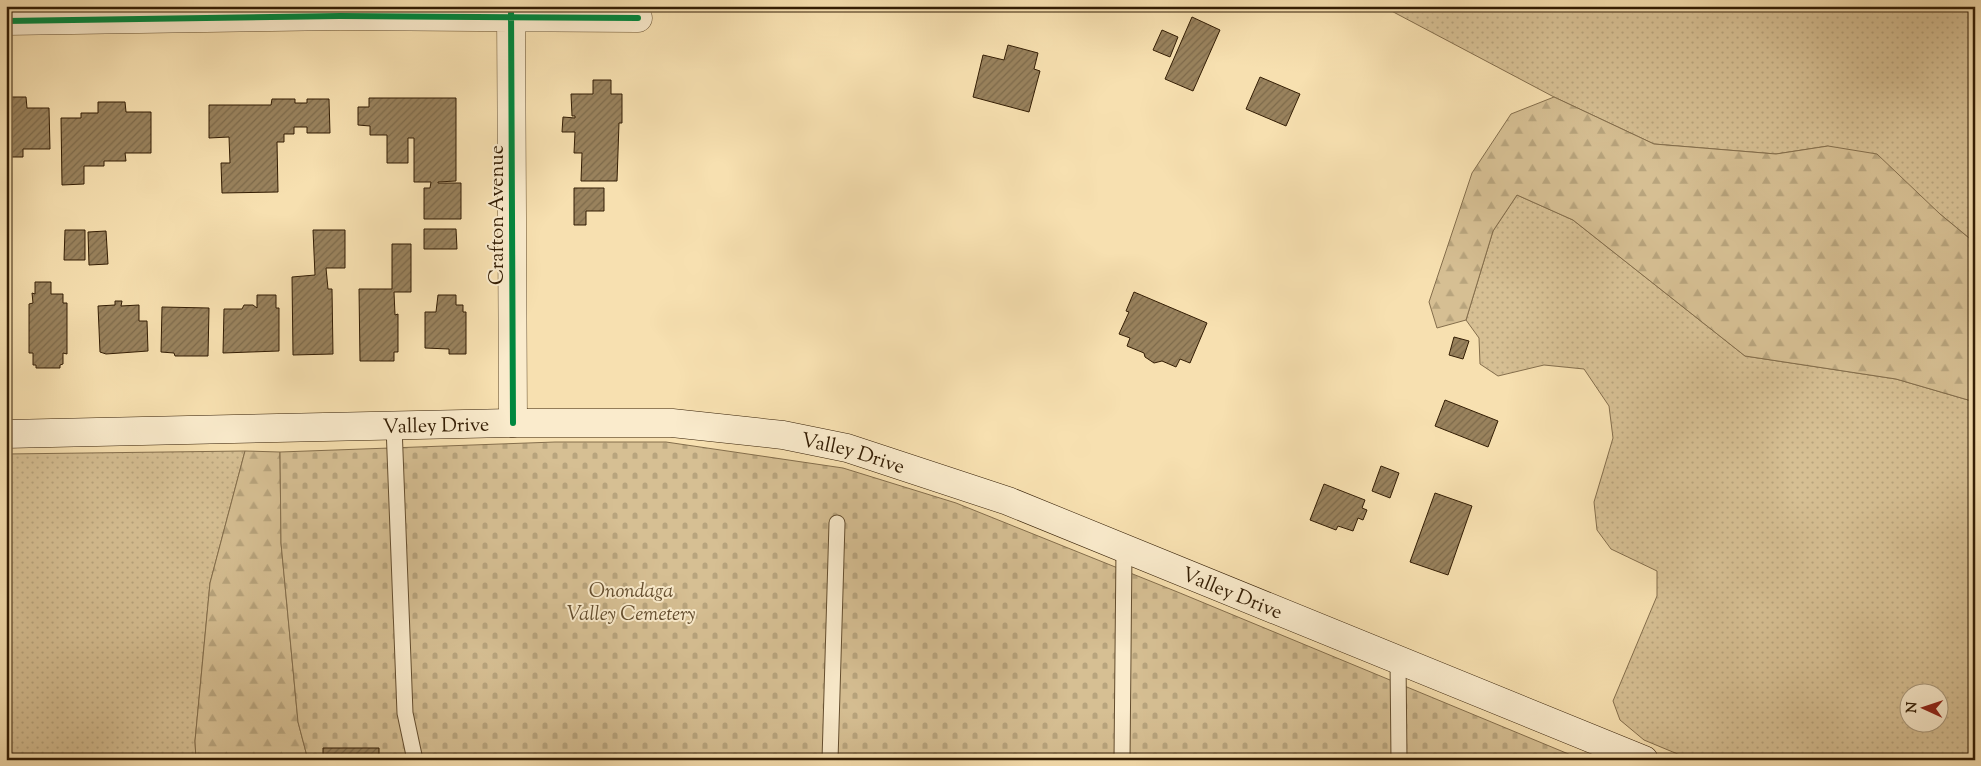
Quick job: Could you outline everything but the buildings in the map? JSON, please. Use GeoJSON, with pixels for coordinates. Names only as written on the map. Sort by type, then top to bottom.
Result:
{"type":"FeatureCollection","features":[{"type":"Feature","properties":{"kind":"main road"},"geometry":{"type":"LineString","coordinates":[[6,21],[107,12],[511,11],[638,18]]}},
{"type":"Feature","properties":{"kind":"main road","name":"Crafton Avenue"},"geometry":{"type":"LineString","coordinates":[[511,11],[514,424]]}},
{"type":"Feature","properties":{"kind":"main road","name":"Valley Drive"},"geometry":{"type":"LineString","coordinates":[[6,434],[514,424],[672,423],[783,435],[838,446],[1008,501],[1644,760]]}},
{"type":"Feature","properties":{"kind":"lane"},"geometry":{"type":"LineString","coordinates":[[394,426],[405,713],[415,760]]}},
{"type":"Feature","properties":{"kind":"lane"},"geometry":{"type":"LineString","coordinates":[[830,760],[837,523]]}},
{"type":"Feature","properties":{"kind":"lane"},"geometry":{"type":"LineString","coordinates":[[1122,760],[1124,548]]}},
{"type":"Feature","properties":{"kind":"lane"},"geometry":{"type":"LineString","coordinates":[[1398,660],[1399,760]]}},
{"type":"Feature","properties":{"kind":"green space"},"geometry":{"type":"Polygon","coordinates":[[[1382,6],[1975,6],[1975,243],[1940,214],[1828,146],[1776,154],[1654,144],[1554,97],[1382,6]]]}},
{"type":"Feature","properties":{"kind":"green space"},"geometry":{"type":"Polygon","coordinates":[[[1554,97],[1654,144],[1776,154],[1828,146],[1877,154],[1940,214],[1975,243],[1975,402],[1896,379],[1745,356],[1573,220],[1517,195],[1493,231],[1466,320],[1437,328],[1429,302],[1472,173],[1511,114],[1554,97]]]}},
{"type":"Feature","properties":{"kind":"green space"},"geometry":{"type":"Polygon","coordinates":[[[1517,195],[1573,220],[1745,356],[1896,379],[1975,402],[1975,760],[1692,760],[1644,740],[1620,720],[1613,701],[1657,596],[1657,571],[1611,549],[1597,530],[1594,502],[1613,438],[1609,406],[1584,369],[1544,365],[1498,376],[1480,364],[1479,338],[1466,320],[1493,231],[1517,195]]]}},
{"type":"Feature","properties":{"kind":"green space","name":"Onondaga Valley Cemetery"},"geometry":{"type":"Polygon","coordinates":[[[555,442],[666,442],[843,468],[956,503],[1180,593],[1583,760],[308,760],[298,722],[281,543],[280,452],[555,442]]]}},
{"type":"Feature","properties":{"kind":"green space"},"geometry":{"type":"Polygon","coordinates":[[[245,451],[210,583],[195,741],[196,760],[6,760],[6,454],[245,451]]]}},
{"type":"Feature","properties":{"kind":"green space"},"geometry":{"type":"Polygon","coordinates":[[[245,451],[280,452],[281,543],[298,722],[308,760],[196,760],[195,741],[210,583],[245,451]]]}},
{"type":"Feature","properties":{"kind":"cycle path"},"geometry":{"type":"LineString","coordinates":[[511,6],[513,423]]}},
{"type":"Feature","properties":{"kind":"cycle path"},"geometry":{"type":"LineString","coordinates":[[6,21],[340,16],[638,18]]}}]}
